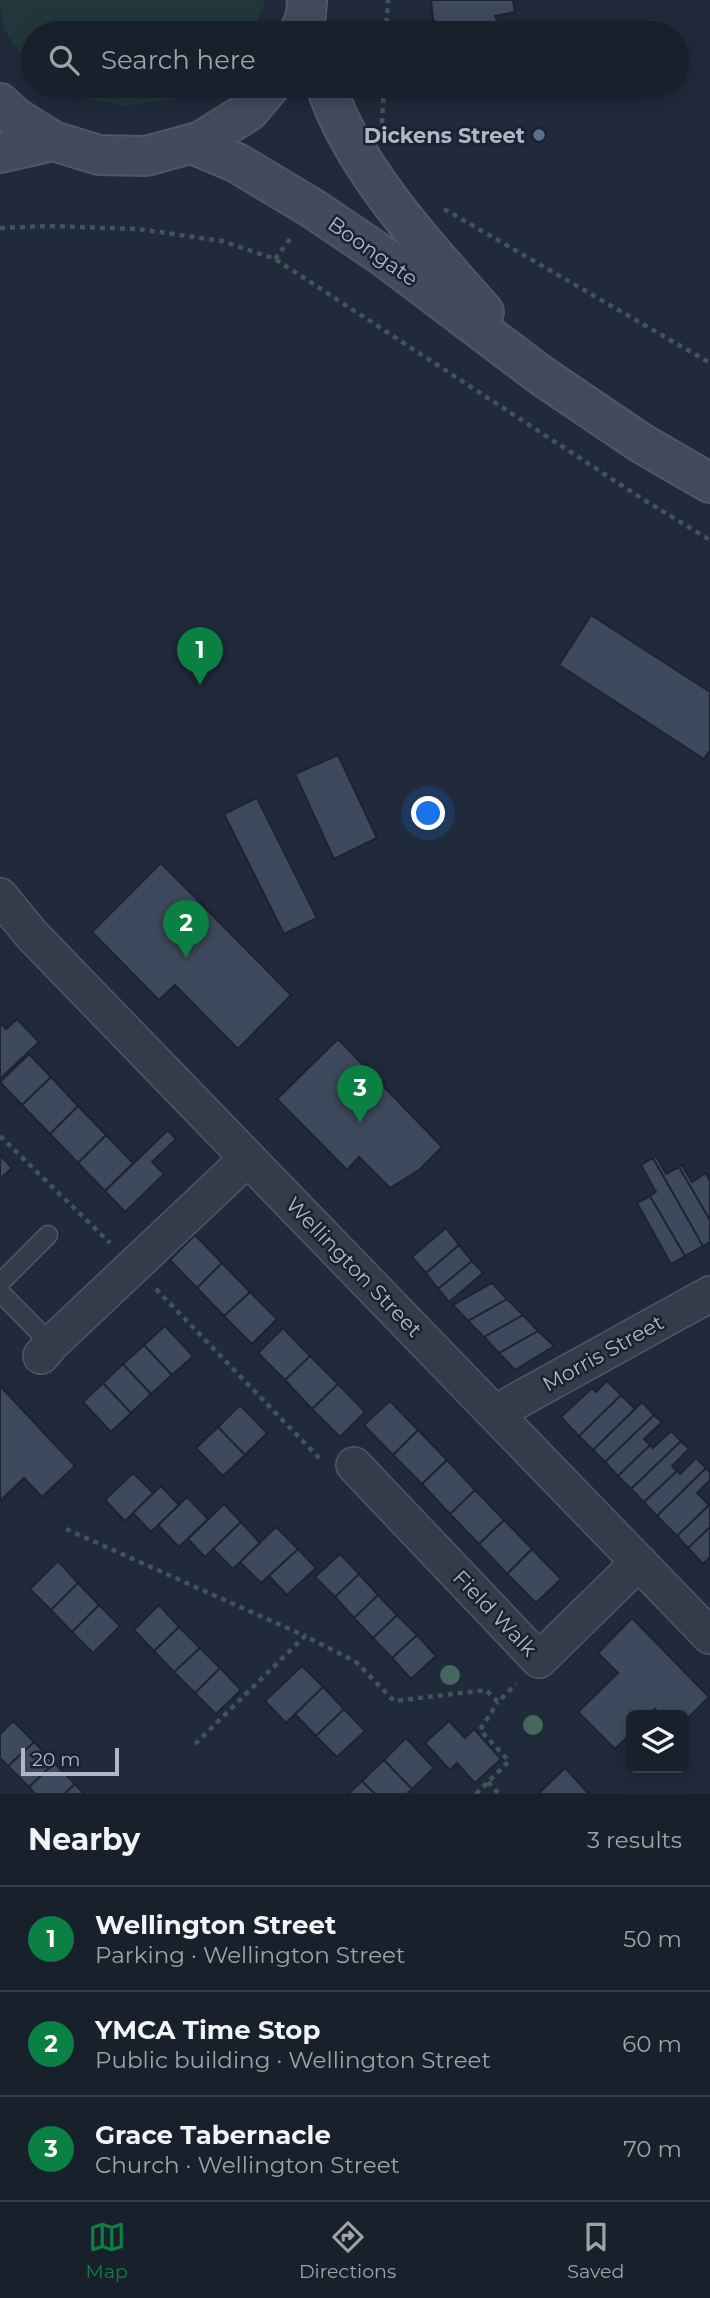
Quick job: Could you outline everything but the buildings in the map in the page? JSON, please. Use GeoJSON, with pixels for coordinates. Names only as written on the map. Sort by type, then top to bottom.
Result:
{"type":"FeatureCollection","features":[{"type":"Feature","properties":{"kind":"street"},"geometry":{"type":"LineString","coordinates":[[0,103],[15,117],[53,141],[99,155],[146,156],[201,141],[249,111],[260,98]]}},
{"type":"Feature","properties":{"kind":"street","name":"Boongate"},"geometry":{"type":"LineString","coordinates":[[330,98],[338,119],[365,163],[419,240],[542,376]]}},
{"type":"Feature","properties":{"kind":"street"},"geometry":{"type":"LineString","coordinates":[[0,153],[53,141]]}},
{"type":"Feature","properties":{"kind":"street","name":"Boongate"},"geometry":{"type":"LineString","coordinates":[[192,144],[237,163],[312,208],[383,256],[542,376],[641,443],[710,483]]}},
{"type":"Feature","properties":{"kind":"street","name":"Wellington Street"},"geometry":{"type":"LineString","coordinates":[[0,896],[31,934],[710,1636]]}},
{"type":"Feature","properties":{"kind":"street"},"geometry":{"type":"LineString","coordinates":[[46,1350],[248,1158]]}},
{"type":"Feature","properties":{"kind":"street","name":"Morris Street"},"geometry":{"type":"LineString","coordinates":[[495,1413],[710,1294]]}},
{"type":"Feature","properties":{"kind":"street","name":"Field Walk"},"geometry":{"type":"LineString","coordinates":[[354,1465],[539,1660],[639,1562]]}},
{"type":"Feature","properties":{"kind":"lane"},"geometry":{"type":"LineString","coordinates":[[0,1283],[48,1235]]}},
{"type":"Feature","properties":{"kind":"lane"},"geometry":{"type":"LineString","coordinates":[[0,1292],[46,1350]]}},
{"type":"Feature","properties":{"kind":"path"},"geometry":{"type":"LineString","coordinates":[[387,21],[388,0]]}},
{"type":"Feature","properties":{"kind":"path"},"geometry":{"type":"LineString","coordinates":[[436,205],[710,363]]}},
{"type":"Feature","properties":{"kind":"path"},"geometry":{"type":"LineString","coordinates":[[0,228],[49,226],[138,229],[222,241],[275,259],[641,498],[710,540]]}},
{"type":"Feature","properties":{"kind":"path"},"geometry":{"type":"LineString","coordinates":[[0,1136],[134,1266],[320,1460],[354,1465]]}},
{"type":"Feature","properties":{"kind":"path"},"geometry":{"type":"LineString","coordinates":[[66,1529],[305,1636],[355,1662],[394,1701],[486,1690],[498,1702]]}},
{"type":"Feature","properties":{"kind":"path"},"geometry":{"type":"LineString","coordinates":[[195,1744],[305,1636]]}},
{"type":"Feature","properties":{"kind":"path"},"geometry":{"type":"LineString","coordinates":[[476,1794],[509,1761],[480,1730],[498,1702],[539,1660]]}},
{"type":"Feature","properties":{"kind":"path"},"geometry":{"type":"LineString","coordinates":[[488,1782],[499,1794]]}},
{"type":"Feature","properties":{"kind":"green space"},"geometry":{"type":"Polygon","coordinates":[[[0,0],[266,0],[256,21],[21,21],[21,53],[5,29],[0,0]]]}},
{"type":"Feature","properties":{"kind":"green space"},"geometry":{"type":"Polygon","coordinates":[[[81,98],[174,98],[172,99],[127,106],[81,98]]]}},
{"type":"Feature","properties":{"kind":"place","name":"Dickens Street"},"geometry":{"type":"Point","coordinates":[539,135]}},
{"type":"Feature","properties":{"kind":"place","name":"Wellington Street"},"geometry":{"type":"Point","coordinates":[200,685]}},
{"type":"Feature","properties":{"kind":"place","name":"YMCA Time Stop"},"geometry":{"type":"Point","coordinates":[186,958]}},
{"type":"Feature","properties":{"kind":"place","name":"Grace Tabernacle"},"geometry":{"type":"Point","coordinates":[360,1123]}}]}
